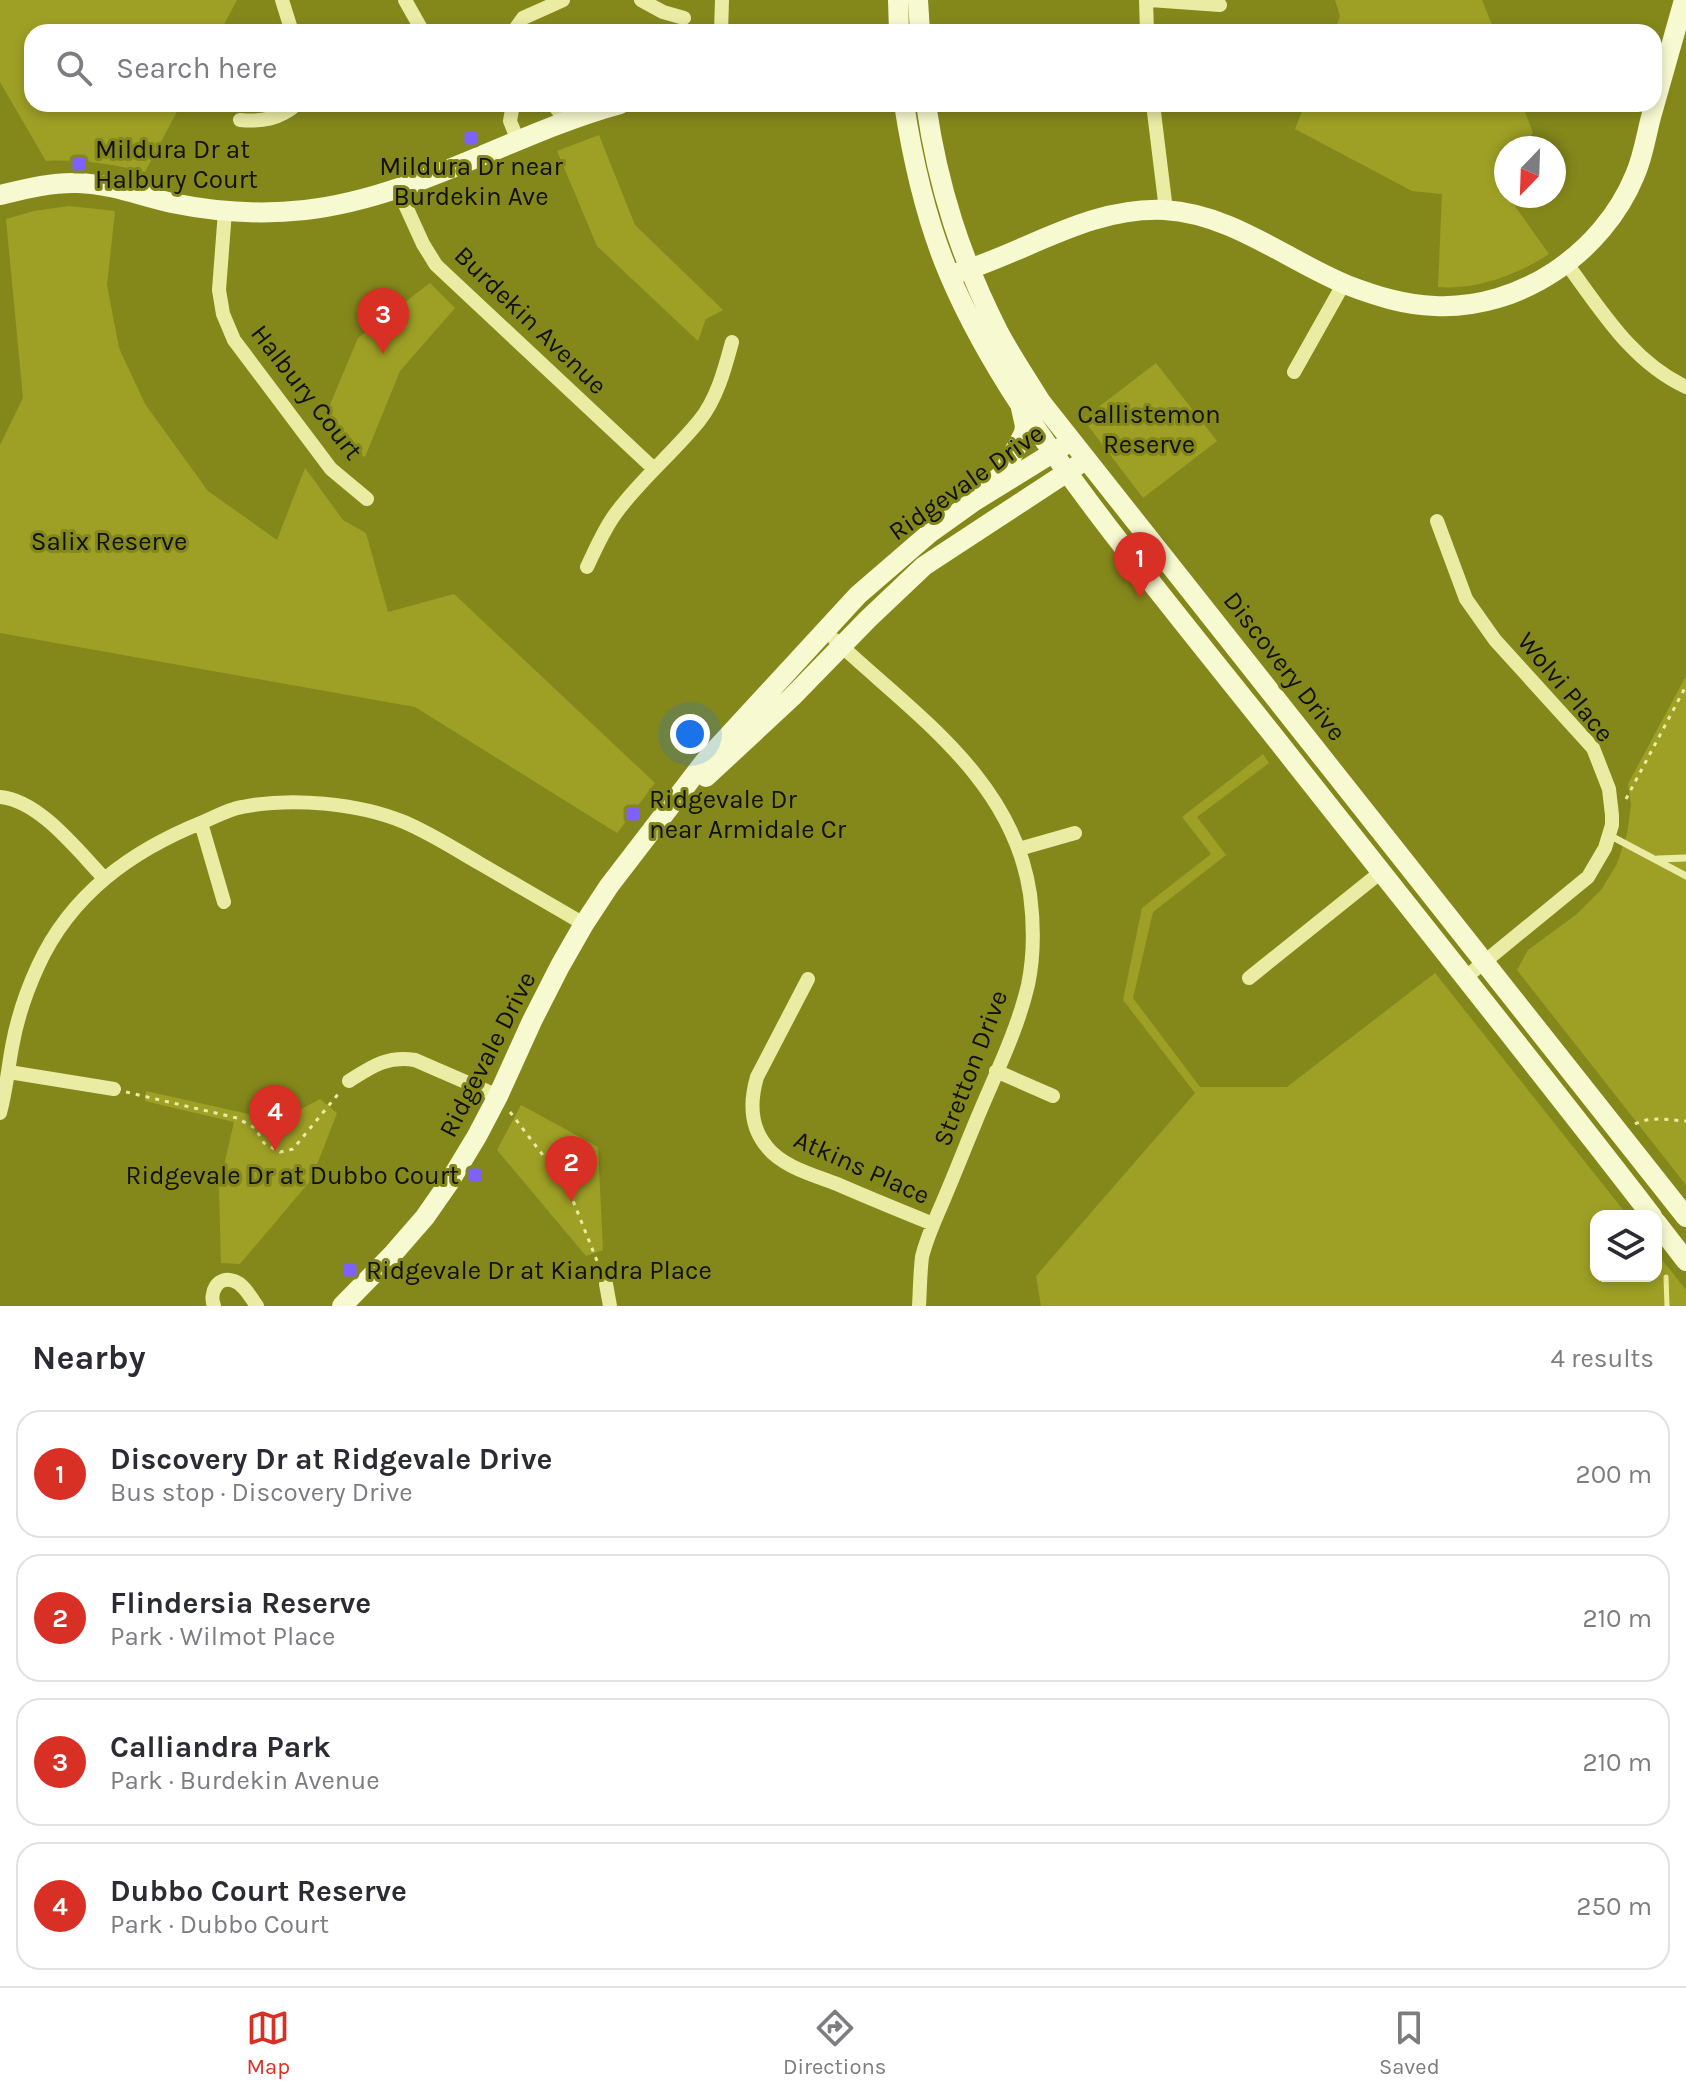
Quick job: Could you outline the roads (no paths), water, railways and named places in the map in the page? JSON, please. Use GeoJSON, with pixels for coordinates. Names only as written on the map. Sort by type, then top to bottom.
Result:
{"type":"FeatureCollection","features":[{"type":"Feature","properties":{"kind":"street"},"geometry":{"type":"LineString","coordinates":[[282,0],[290,24]]}},
{"type":"Feature","properties":{"kind":"street"},"geometry":{"type":"LineString","coordinates":[[405,0],[418,24]]}},
{"type":"Feature","properties":{"kind":"street"},"geometry":{"type":"LineString","coordinates":[[519,24],[523,18],[563,0]]}},
{"type":"Feature","properties":{"kind":"street"},"geometry":{"type":"LineString","coordinates":[[641,0],[663,12],[684,18]]}},
{"type":"Feature","properties":{"kind":"street"},"geometry":{"type":"LineString","coordinates":[[721,24],[722,0]]}},
{"type":"Feature","properties":{"kind":"street"},"geometry":{"type":"LineString","coordinates":[[898,0],[899,24]]}},
{"type":"Feature","properties":{"kind":"street"},"geometry":{"type":"LineString","coordinates":[[918,0],[920,24]]}},
{"type":"Feature","properties":{"kind":"street"},"geometry":{"type":"LineString","coordinates":[[1147,24],[1148,0],[1220,5]]}},
{"type":"Feature","properties":{"kind":"street"},"geometry":{"type":"LineString","coordinates":[[1662,79],[1684,0]]}},
{"type":"Feature","properties":{"kind":"street"},"geometry":{"type":"LineString","coordinates":[[240,120],[259,122],[285,112]]}},
{"type":"Feature","properties":{"kind":"street"},"geometry":{"type":"LineString","coordinates":[[512,112],[510,121],[518,141]]}},
{"type":"Feature","properties":{"kind":"street"},"geometry":{"type":"LineString","coordinates":[[559,112],[567,122]]}},
{"type":"Feature","properties":{"kind":"street"},"geometry":{"type":"LineString","coordinates":[[0,195],[40,186],[77,183],[115,187],[172,203],[225,211],[303,210],[346,204],[398,189],[596,112]]}},
{"type":"Feature","properties":{"kind":"street","name":"Discovery Drive"},"geometry":{"type":"LineString","coordinates":[[906,112],[924,201],[959,272],[1041,402],[1686,1217]]}},
{"type":"Feature","properties":{"kind":"street","name":"Discovery Drive"},"geometry":{"type":"LineString","coordinates":[[927,112],[959,272],[980,337],[1020,405],[1067,473],[1647,1210]]}},
{"type":"Feature","properties":{"kind":"street"},"geometry":{"type":"LineString","coordinates":[[1154,112],[1166,210]]}},
{"type":"Feature","properties":{"kind":"street"},"geometry":{"type":"LineString","coordinates":[[959,272],[1094,219],[1134,211],[1166,210],[1207,217],[1244,231],[1344,283],[1389,300],[1436,307],[1480,302],[1523,289],[1567,264],[1586,248],[1614,213],[1635,175],[1653,112]]}},
{"type":"Feature","properties":{"kind":"street","name":"Burdekin Avenue"},"geometry":{"type":"LineString","coordinates":[[398,189],[436,265],[653,468]]}},
{"type":"Feature","properties":{"kind":"street","name":"Halbury Court"},"geometry":{"type":"LineString","coordinates":[[225,211],[219,290],[223,314],[234,340],[331,469],[367,499]]}},
{"type":"Feature","properties":{"kind":"street"},"geometry":{"type":"LineString","coordinates":[[1567,264],[1626,343],[1665,377],[1686,387]]}},
{"type":"Feature","properties":{"kind":"street"},"geometry":{"type":"LineString","coordinates":[[1294,372],[1344,283]]}},
{"type":"Feature","properties":{"kind":"street"},"geometry":{"type":"LineString","coordinates":[[587,567],[615,513],[653,468],[701,420],[725,369],[732,342]]}},
{"type":"Feature","properties":{"kind":"street"},"geometry":{"type":"LineString","coordinates":[[973,502],[1003,473],[1019,446],[1025,426],[1020,405]]}},
{"type":"Feature","properties":{"kind":"street","name":"Ridgevale Drive"},"geometry":{"type":"LineString","coordinates":[[342,1306],[392,1255],[448,1184],[498,1096],[532,1021],[584,924],[609,886],[705,761],[858,595],[931,532],[1071,440]]}},
{"type":"Feature","properties":{"kind":"street","name":"Ridgevale Drive"},"geometry":{"type":"LineString","coordinates":[[664,815],[770,717],[924,566],[1087,458]]}},
{"type":"Feature","properties":{"kind":"street","name":"Wolvi Place"},"geometry":{"type":"LineString","coordinates":[[1437,521],[1466,599],[1495,640],[1593,748],[1609,789],[1612,815],[1609,835],[1588,877],[1466,977]]}},
{"type":"Feature","properties":{"kind":"street","name":"Stretton Drive"},"geometry":{"type":"LineString","coordinates":[[826,631],[972,770],[1004,815],[1019,849],[1033,914],[1028,984],[1010,1040],[933,1224],[923,1257],[919,1306]]}},
{"type":"Feature","properties":{"kind":"street"},"geometry":{"type":"LineString","coordinates":[[0,797],[32,807],[104,878]]}},
{"type":"Feature","properties":{"kind":"street"},"geometry":{"type":"LineString","coordinates":[[0,1113],[20,1012],[50,943],[79,903],[104,878],[150,846],[241,807],[305,803],[340,806],[403,822],[584,924]]}},
{"type":"Feature","properties":{"kind":"street"},"geometry":{"type":"LineString","coordinates":[[201,823],[224,902]]}},
{"type":"Feature","properties":{"kind":"street"},"geometry":{"type":"LineString","coordinates":[[1019,849],[1075,833]]}},
{"type":"Feature","properties":{"kind":"street"},"geometry":{"type":"LineString","coordinates":[[1249,978],[1381,872]]}},
{"type":"Feature","properties":{"kind":"street","name":"Atkins Place"},"geometry":{"type":"LineString","coordinates":[[808,979],[757,1077],[752,1108],[760,1138],[768,1150],[792,1166],[933,1224]]}},
{"type":"Feature","properties":{"kind":"street"},"geometry":{"type":"LineString","coordinates":[[349,1081],[377,1063],[404,1058],[498,1096]]}},
{"type":"Feature","properties":{"kind":"street"},"geometry":{"type":"LineString","coordinates":[[996,1071],[1053,1096]]}},
{"type":"Feature","properties":{"kind":"street"},"geometry":{"type":"LineString","coordinates":[[9,1072],[114,1089]]}},
{"type":"Feature","properties":{"kind":"street"},"geometry":{"type":"LineString","coordinates":[[1662,1230],[1686,1261]]}},
{"type":"Feature","properties":{"kind":"street"},"geometry":{"type":"LineString","coordinates":[[214,1306],[211,1299],[214,1288],[228,1280],[238,1283],[257,1306]]}},
{"type":"Feature","properties":{"kind":"street"},"geometry":{"type":"LineString","coordinates":[[606,1284],[610,1306]]}},
{"type":"Feature","properties":{"kind":"lane"},"geometry":{"type":"LineString","coordinates":[[1609,835],[1686,876]]}},
{"type":"Feature","properties":{"kind":"lane"},"geometry":{"type":"LineString","coordinates":[[1659,861],[1686,858]]}},
{"type":"Feature","properties":{"kind":"waterway"},"geometry":{"type":"LineString","coordinates":[[1666,1277],[1667,1306]]}},
{"type":"Feature","properties":{"kind":"place","name":"Mildura Dr near Burdekin Ave"},"geometry":{"type":"Point","coordinates":[471,138]}},
{"type":"Feature","properties":{"kind":"place","name":"Mildura Dr at Halbury Court"},"geometry":{"type":"Point","coordinates":[79,164]}},
{"type":"Feature","properties":{"kind":"place","name":"Calliandra Park"},"geometry":{"type":"Point","coordinates":[383,354]}},
{"type":"Feature","properties":{"kind":"place","name":"Discovery Dr at Ridgevale Drive"},"geometry":{"type":"Point","coordinates":[1140,598]}},
{"type":"Feature","properties":{"kind":"place","name":"Ridgevale Dr near Armidale Cr"},"geometry":{"type":"Point","coordinates":[633,814]}},
{"type":"Feature","properties":{"kind":"place","name":"Dubbo Court Reserve"},"geometry":{"type":"Point","coordinates":[275,1151]}},
{"type":"Feature","properties":{"kind":"place","name":"Ridgevale Dr at Dubbo Court"},"geometry":{"type":"Point","coordinates":[475,1175]}},
{"type":"Feature","properties":{"kind":"place","name":"Flindersia Reserve"},"geometry":{"type":"Point","coordinates":[571,1202]}},
{"type":"Feature","properties":{"kind":"place","name":"Ridgevale Dr at Kiandra Place"},"geometry":{"type":"Point","coordinates":[350,1270]}},
{"type":"Feature","properties":{"kind":"park label","name":"Callistemon Reserve"},"geometry":{"type":"Point","coordinates":[1149,429]}},
{"type":"Feature","properties":{"kind":"park label","name":"Salix Reserve"},"geometry":{"type":"Point","coordinates":[109,541]}}]}
